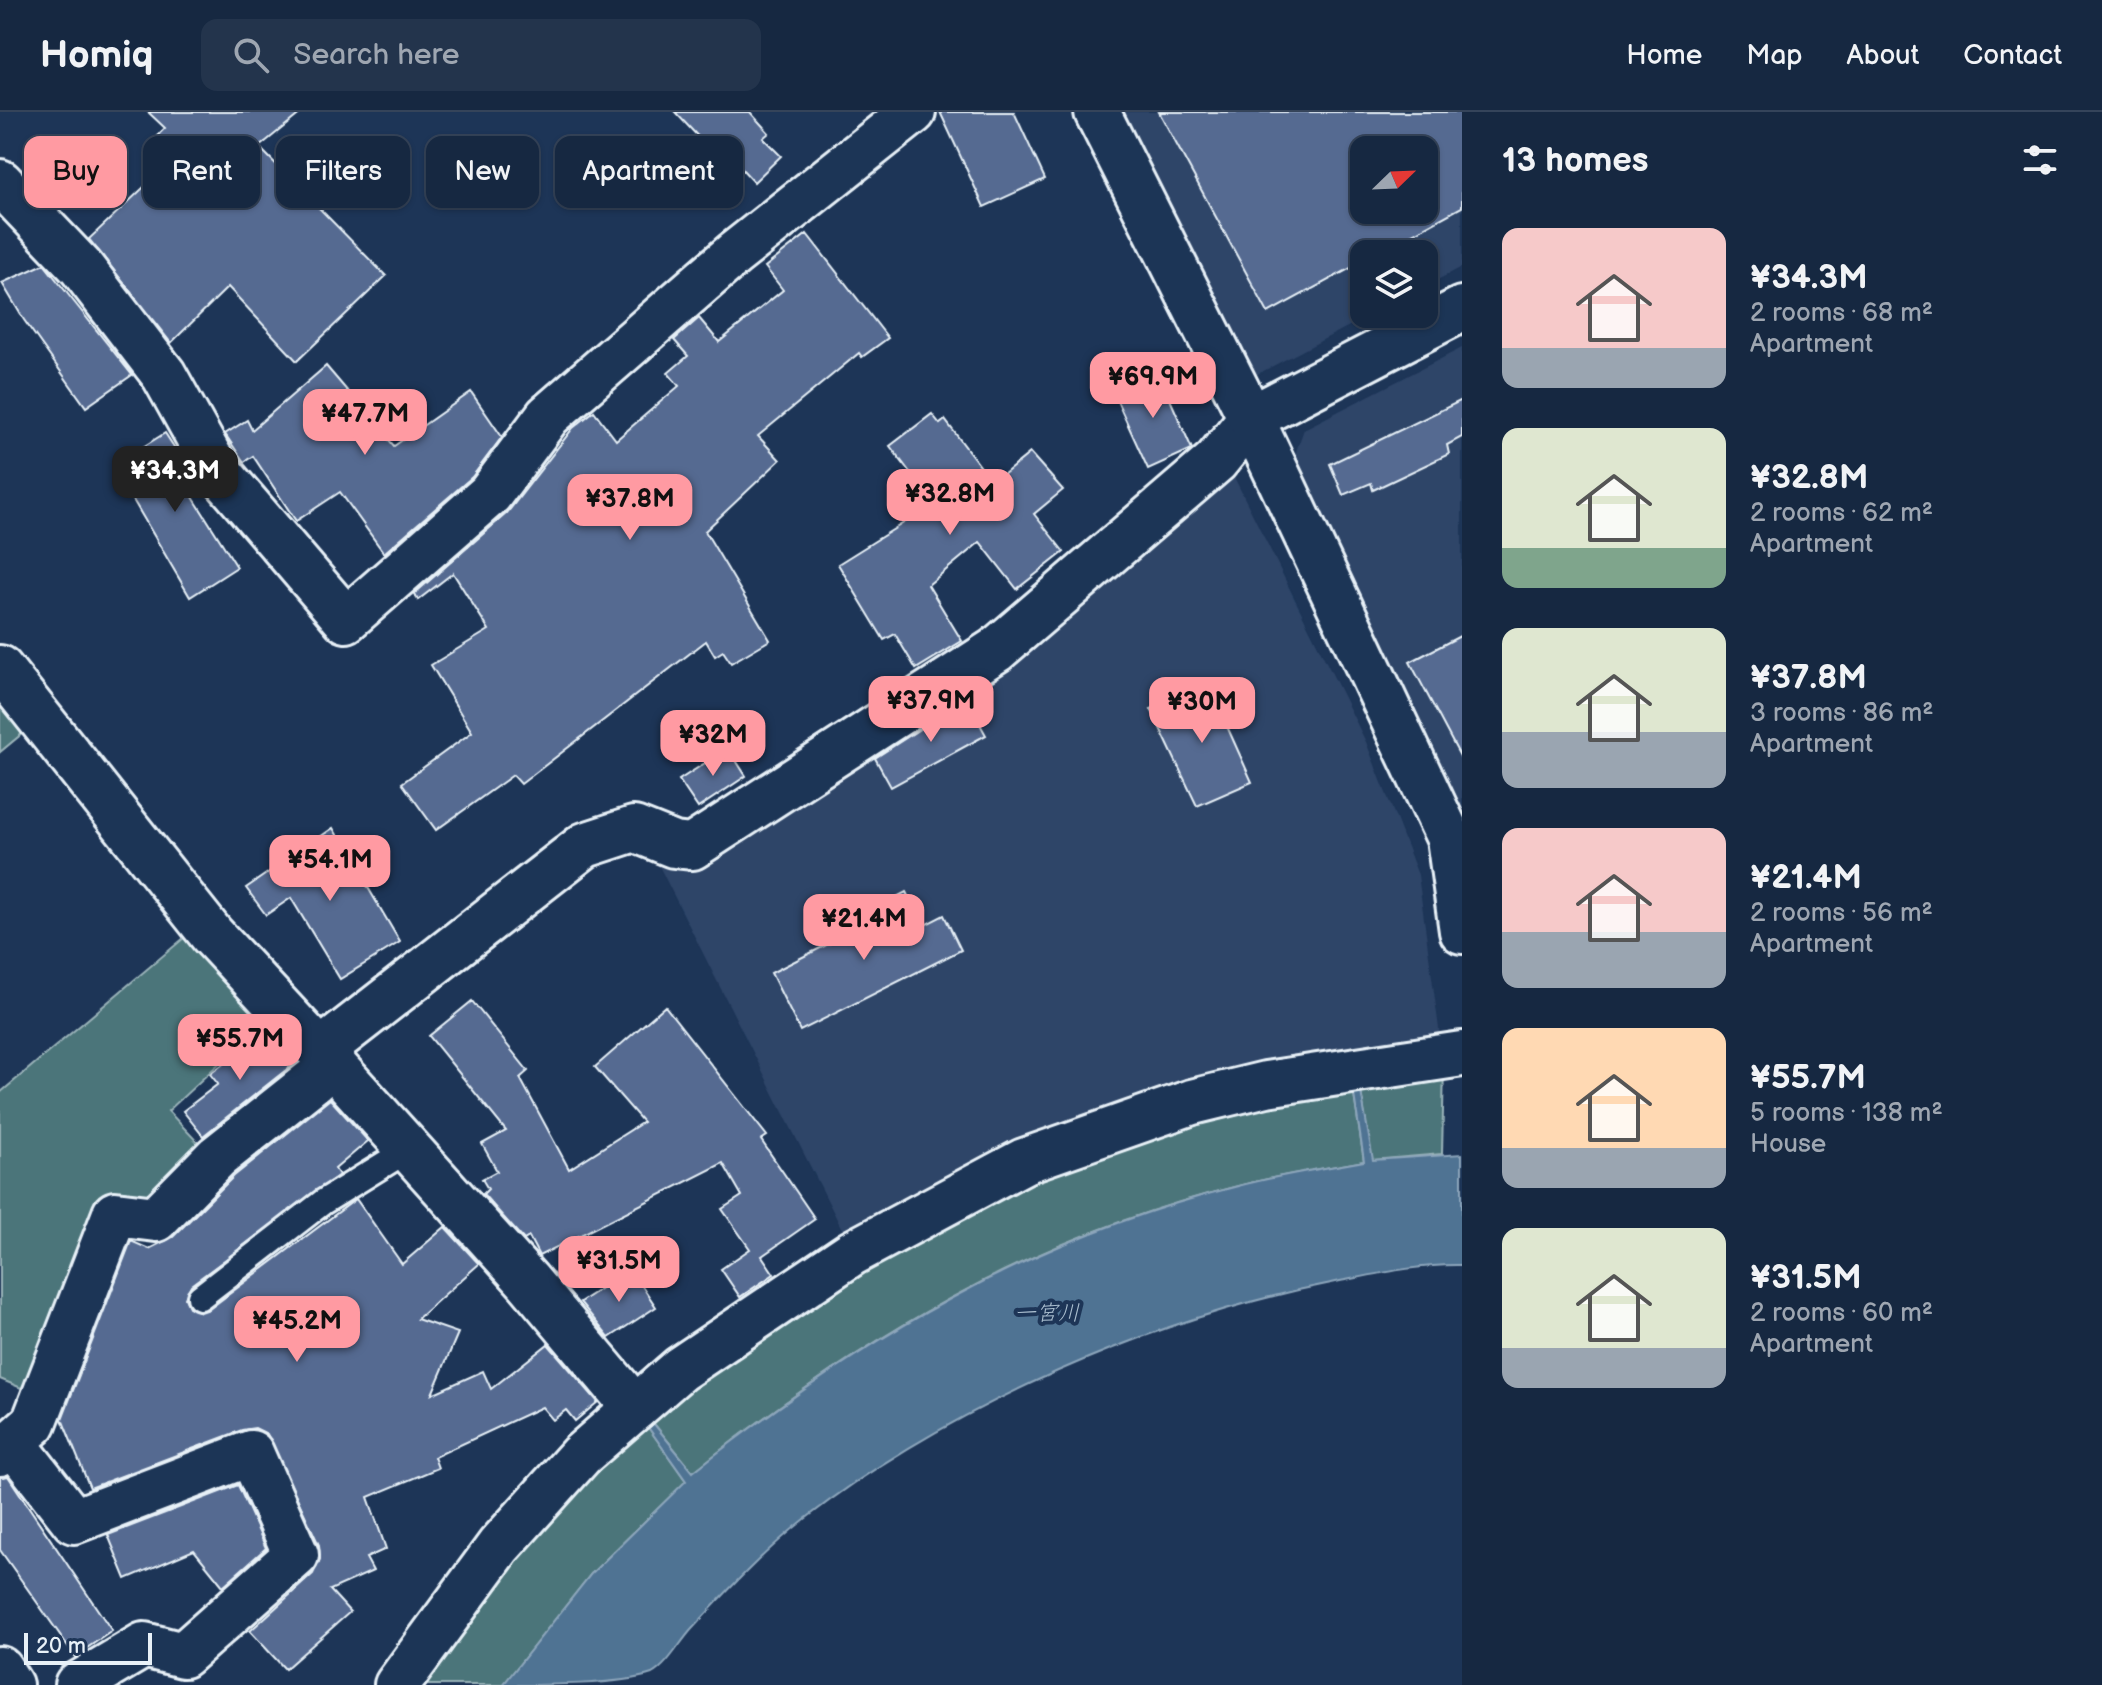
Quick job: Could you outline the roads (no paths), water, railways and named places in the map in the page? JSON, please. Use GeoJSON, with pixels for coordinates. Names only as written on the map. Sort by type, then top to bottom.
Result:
{"type":"FeatureCollection","features":[{"type":"Feature","properties":{"kind":"street"},"geometry":{"type":"LineString","coordinates":[[0,182],[81,267],[164,375],[215,467],[346,620],[490,494],[548,416],[734,254],[913,112]]}},
{"type":"Feature","properties":{"kind":"street"},"geometry":{"type":"LineString","coordinates":[[1097,112],[1251,418],[1449,838],[1462,931]]}},
{"type":"Feature","properties":{"kind":"street"},"geometry":{"type":"LineString","coordinates":[[333,1065],[331,1043],[585,845],[634,829],[674,845],[692,847],[996,650],[1216,461],[1251,418],[1462,309]]}},
{"type":"Feature","properties":{"kind":"street"},"geometry":{"type":"LineString","coordinates":[[0,668],[212,935],[528,1281],[635,1408]]}},
{"type":"Feature","properties":{"kind":"street"},"geometry":{"type":"LineString","coordinates":[[397,1685],[499,1546],[581,1455],[680,1369],[838,1262],[1024,1161],[1192,1102],[1266,1084],[1462,1054]]}},
{"type":"Feature","properties":{"kind":"street"},"geometry":{"type":"LineString","coordinates":[[77,1685],[144,1645],[183,1655],[296,1555],[251,1453],[74,1521],[7,1449],[34,1423],[115,1214],[156,1219],[217,1157],[333,1065]]}},
{"type":"Feature","properties":{"kind":"street"},"geometry":{"type":"LineString","coordinates":[[0,1669],[10,1685]]}},
{"type":"Feature","properties":{"kind":"lane"},"geometry":{"type":"LineString","coordinates":[[200,1297],[323,1202],[409,1149]]}},
{"type":"Feature","properties":{"kind":"water","name":"一宮川"},"geometry":{"type":"Polygon","coordinates":[[[1360,1086],[1373,1160],[1462,1154],[1462,1265],[1399,1270],[1267,1298],[1197,1318],[1057,1371],[924,1439],[805,1519],[746,1572],[652,1674],[601,1682],[503,1685],[591,1574],[686,1481],[645,1423],[650,1419],[693,1472],[756,1424],[884,1337],[1018,1265],[1088,1234],[1161,1208],[1253,1182],[1364,1161],[1353,1088],[1360,1086]]]}}]}
